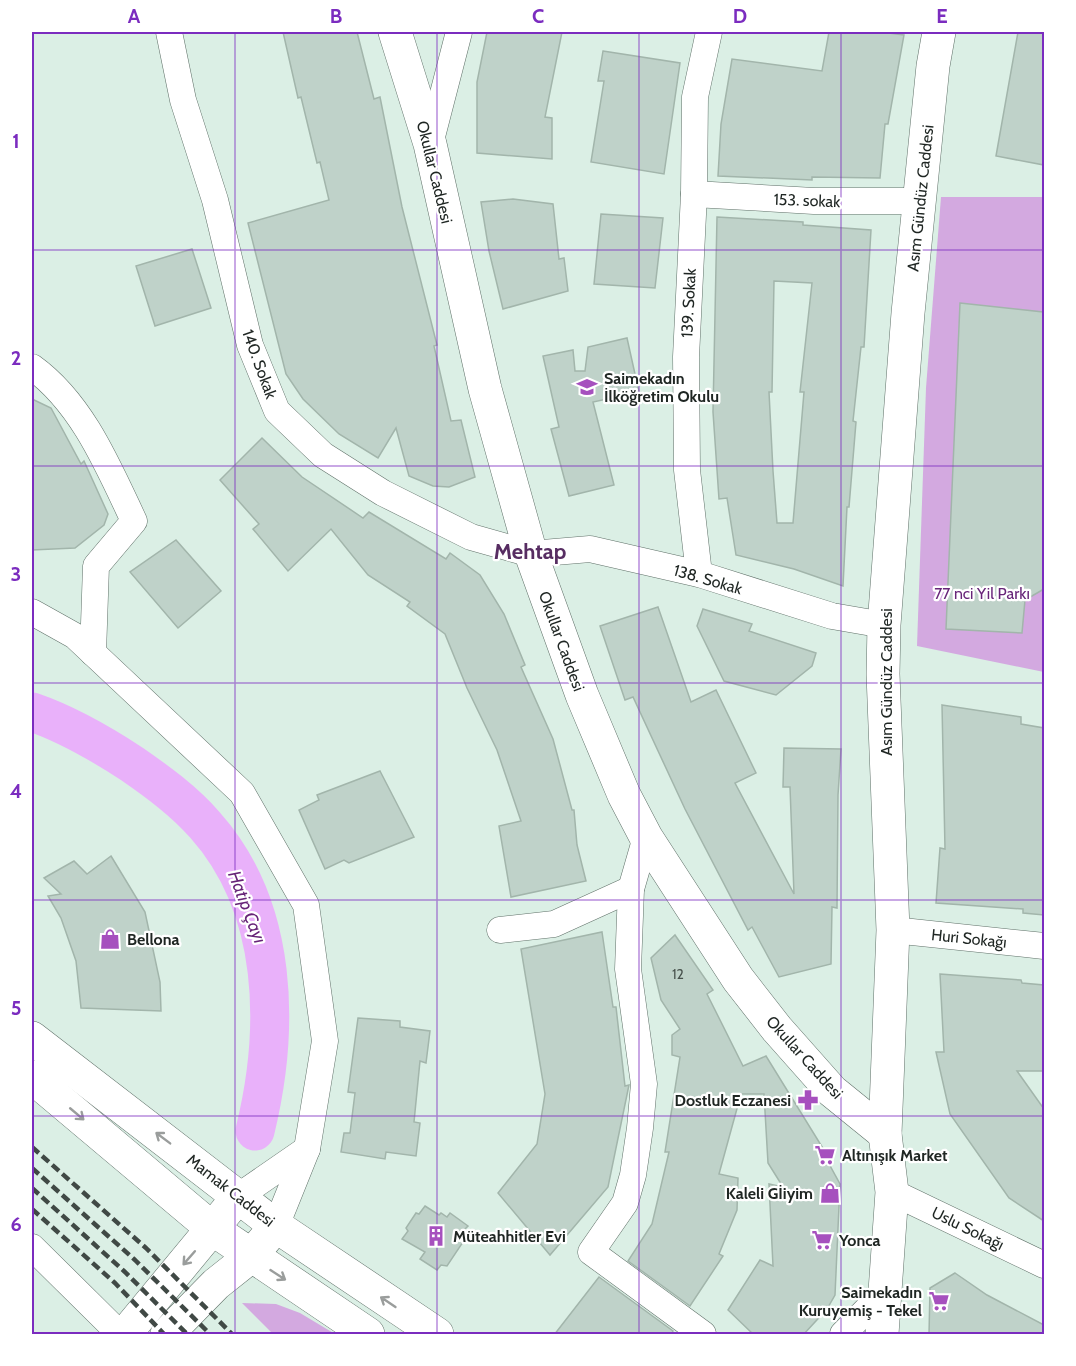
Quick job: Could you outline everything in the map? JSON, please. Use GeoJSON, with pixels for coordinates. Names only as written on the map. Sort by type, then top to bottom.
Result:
{"type":"FeatureCollection","features":[{"type":"Feature","properties":{"kind":"street","name":"140. Sokak"},"geometry":{"type":"LineString","coordinates":[[169,32],[183,100],[215,200],[263,391],[277,411],[323,454],[383,493],[471,537],[531,554]]}},
{"type":"Feature","properties":{"kind":"street","name":"Okullar Caddesi"},"geometry":{"type":"LineString","coordinates":[[395,32],[430,144],[485,389],[531,554],[582,695],[624,795],[646,837],[738,979],[777,1029],[832,1091],[885,1134]]}},
{"type":"Feature","properties":{"kind":"street"},"geometry":{"type":"LineString","coordinates":[[430,144],[459,32]]}},
{"type":"Feature","properties":{"kind":"street","name":"139. Sokak"},"geometry":{"type":"LineString","coordinates":[[699,574],[687,470],[686,357],[694,194],[695,97],[709,32]]}},
{"type":"Feature","properties":{"kind":"street","name":"Asım Gündüz Caddesi"},"geometry":{"type":"LineString","coordinates":[[882,1335],[892,1192],[885,1134],[893,930],[883,674],[884,625],[908,314],[933,66],[939,32]]}},
{"type":"Feature","properties":{"kind":"street","name":"153. sokak"},"geometry":{"type":"LineString","coordinates":[[694,194],[814,201],[920,201]]}},
{"type":"Feature","properties":{"kind":"street"},"geometry":{"type":"LineString","coordinates":[[32,368],[81,404],[134,521],[96,566],[93,653]]}},
{"type":"Feature","properties":{"kind":"street","name":"138. Sokak"},"geometry":{"type":"LineString","coordinates":[[531,554],[590,549],[699,574],[832,616],[884,625]]}},
{"type":"Feature","properties":{"kind":"street"},"geometry":{"type":"LineString","coordinates":[[32,612],[75,636],[242,793],[306,905],[325,1041],[307,1149],[276,1226],[250,1257],[216,1284],[167,1335]]}},
{"type":"Feature","properties":{"kind":"street"},"geometry":{"type":"LineString","coordinates":[[646,837],[631,889],[628,969],[644,1083],[640,1128],[625,1203],[591,1252],[703,1335]]}},
{"type":"Feature","properties":{"kind":"street"},"geometry":{"type":"LineString","coordinates":[[500,930],[554,924],[631,889]]}},
{"type":"Feature","properties":{"kind":"street","name":"Huri Sokağı"},"geometry":{"type":"LineString","coordinates":[[893,930],[1044,946]]}},
{"type":"Feature","properties":{"kind":"street","name":"Mamak Caddesi"},"geometry":{"type":"LineString","coordinates":[[32,1038],[276,1226],[437,1335]]}},
{"type":"Feature","properties":{"kind":"street"},"geometry":{"type":"LineString","coordinates":[[32,1077],[214,1230],[250,1257],[368,1335]]}},
{"type":"Feature","properties":{"kind":"street"},"geometry":{"type":"LineString","coordinates":[[125,1335],[214,1230],[239,1196],[307,1149]]}},
{"type":"Feature","properties":{"kind":"street","name":"Uslu Sokağı"},"geometry":{"type":"LineString","coordinates":[[892,1192],[1044,1265]]}},
{"type":"Feature","properties":{"kind":"street"},"geometry":{"type":"LineString","coordinates":[[32,1247],[120,1335]]}},
{"type":"Feature","properties":{"kind":"street"},"geometry":{"type":"LineString","coordinates":[[843,1335],[885,1291]]}},
{"type":"Feature","properties":{"kind":"green space","name":"77 nci Yil Parkı"},"geometry":{"type":"Polygon","coordinates":[[[941,197],[1044,197],[1044,672],[917,646],[926,388],[941,197]]]}},
{"type":"Feature","properties":{"kind":"green space"},"geometry":{"type":"Polygon","coordinates":[[[242,1303],[276,1304],[300,1313],[335,1334],[273,1334],[242,1303]]]}},
{"type":"Feature","properties":{"kind":"building"},"geometry":{"type":"Polygon","coordinates":[[[283,32],[357,32],[374,99],[380,97],[402,207],[437,345],[434,346],[451,421],[461,420],[475,477],[449,487],[433,486],[409,476],[396,428],[378,458],[339,434],[303,399],[286,374],[248,223],[329,200],[320,162],[317,163],[301,97],[298,98],[283,32]]]}},
{"type":"Feature","properties":{"kind":"building"},"geometry":{"type":"Polygon","coordinates":[[[487,32],[562,32],[545,117],[552,118],[552,159],[477,153],[477,82],[487,32]]]}},
{"type":"Feature","properties":{"kind":"building"},"geometry":{"type":"Polygon","coordinates":[[[829,32],[881,32],[904,35],[888,124],[885,124],[880,178],[812,177],[812,180],[718,176],[721,124],[732,59],[822,71],[829,32]]]}},
{"type":"Feature","properties":{"kind":"building"},"geometry":{"type":"Polygon","coordinates":[[[1018,32],[1044,32],[1044,165],[996,156],[1018,32]]]}},
{"type":"Feature","properties":{"kind":"building"},"geometry":{"type":"Polygon","coordinates":[[[603,51],[680,63],[664,174],[591,162],[604,81],[598,81],[603,51]]]}},
{"type":"Feature","properties":{"kind":"building"},"geometry":{"type":"Polygon","coordinates":[[[513,199],[553,204],[559,259],[564,258],[568,291],[503,309],[489,251],[481,202],[513,199]]]}},
{"type":"Feature","properties":{"kind":"building"},"geometry":{"type":"Polygon","coordinates":[[[601,214],[663,218],[655,288],[594,284],[601,214]]]}},
{"type":"Feature","properties":{"kind":"building"},"geometry":{"type":"Polygon","coordinates":[[[717,217],[803,222],[803,225],[871,230],[864,347],[861,347],[853,421],[856,422],[849,507],[847,507],[843,586],[794,569],[736,555],[727,498],[719,499],[713,412],[717,217]],[[774,281],[772,392],[769,392],[777,523],[793,523],[804,392],[800,392],[812,283],[774,281]]]}},
{"type":"Feature","properties":{"kind":"building"},"geometry":{"type":"Polygon","coordinates":[[[192,249],[211,308],[155,326],[136,266],[192,249]]]}},
{"type":"Feature","properties":{"kind":"building"},"geometry":{"type":"Polygon","coordinates":[[[960,303],[1043,312],[1044,589],[1025,600],[1022,633],[946,629],[960,303]]]}},
{"type":"Feature","properties":{"kind":"building"},"geometry":{"type":"Polygon","coordinates":[[[627,338],[639,392],[593,402],[614,485],[569,496],[551,429],[559,427],[543,356],[573,350],[575,371],[585,371],[588,347],[627,338]]]}},
{"type":"Feature","properties":{"kind":"building"},"geometry":{"type":"Polygon","coordinates":[[[32,399],[51,408],[81,464],[84,461],[108,514],[104,525],[75,548],[32,550],[32,399]]]}},
{"type":"Feature","properties":{"kind":"building"},"geometry":{"type":"Polygon","coordinates":[[[262,438],[302,477],[363,518],[369,512],[446,559],[450,553],[480,575],[504,614],[525,665],[521,667],[553,739],[572,810],[574,810],[577,845],[586,881],[511,897],[499,826],[521,821],[497,750],[467,688],[445,634],[407,606],[410,602],[368,575],[331,529],[288,571],[253,529],[259,524],[220,480],[262,438]]]}},
{"type":"Feature","properties":{"kind":"building"},"geometry":{"type":"Polygon","coordinates":[[[176,540],[221,591],[178,628],[130,572],[176,540]]]}},
{"type":"Feature","properties":{"kind":"building"},"geometry":{"type":"Polygon","coordinates":[[[658,607],[691,702],[716,690],[756,773],[735,783],[794,894],[790,787],[783,787],[784,748],[841,749],[838,795],[837,908],[832,907],[831,964],[779,977],[752,927],[748,930],[685,809],[633,697],[625,700],[600,626],[658,607]]]}},
{"type":"Feature","properties":{"kind":"building"},"geometry":{"type":"Polygon","coordinates":[[[703,609],[752,624],[749,631],[816,653],[812,666],[776,695],[724,681],[697,626],[703,609]]]}},
{"type":"Feature","properties":{"kind":"building"},"geometry":{"type":"Polygon","coordinates":[[[942,705],[1021,717],[1021,724],[1044,728],[1044,915],[1023,913],[1023,909],[936,903],[940,848],[945,849],[942,705]]]}},
{"type":"Feature","properties":{"kind":"building"},"geometry":{"type":"Polygon","coordinates":[[[380,771],[414,837],[349,863],[344,860],[325,869],[299,810],[319,800],[317,795],[380,771]]]}},
{"type":"Feature","properties":{"kind":"building","name":"Bellona"},"geometry":{"type":"Polygon","coordinates":[[[111,856],[145,912],[160,982],[161,1011],[81,1008],[76,961],[61,918],[48,896],[61,894],[44,878],[74,861],[87,874],[111,856]]]}},
{"type":"Feature","properties":{"kind":"building"},"geometry":{"type":"Polygon","coordinates":[[[602,932],[613,1007],[616,1007],[625,1086],[629,1085],[608,1187],[550,1255],[498,1193],[537,1144],[545,1094],[521,949],[602,932]]]}},
{"type":"Feature","properties":{"kind":"building"},"geometry":{"type":"Polygon","coordinates":[[[675,935],[713,990],[707,994],[743,1066],[766,1056],[824,1150],[822,1151],[840,1184],[835,1295],[827,1309],[803,1335],[754,1335],[728,1310],[760,1260],[773,1266],[769,1184],[783,1187],[768,1163],[764,1094],[741,1094],[719,1174],[738,1178],[737,1210],[719,1254],[723,1256],[690,1306],[628,1261],[652,1224],[669,1152],[665,1152],[680,1057],[672,1055],[672,1035],[680,1029],[661,1000],[651,958],[675,935]]]}},
{"type":"Feature","properties":{"kind":"building"},"geometry":{"type":"Polygon","coordinates":[[[940,974],[1021,980],[1022,983],[1044,985],[1044,1071],[1017,1071],[1044,1109],[1044,1221],[1009,1198],[950,1114],[936,1052],[944,1052],[940,974]]]}},
{"type":"Feature","properties":{"kind":"building"},"geometry":{"type":"Polygon","coordinates":[[[358,1018],[400,1021],[400,1027],[430,1031],[426,1063],[420,1061],[414,1122],[420,1123],[416,1156],[386,1152],[385,1159],[341,1152],[344,1133],[350,1133],[355,1093],[348,1092],[358,1018]]]}},
{"type":"Feature","properties":{"kind":"building","name":"Müteahhitler Evi"},"geometry":{"type":"Polygon","coordinates":[[[425,1206],[439,1215],[441,1213],[447,1217],[450,1213],[468,1226],[464,1230],[469,1233],[447,1266],[441,1265],[437,1270],[420,1259],[425,1252],[402,1239],[416,1213],[419,1214],[425,1206]]]}},
{"type":"Feature","properties":{"kind":"building"},"geometry":{"type":"Polygon","coordinates":[[[955,1273],[987,1295],[1044,1325],[1044,1335],[929,1335],[930,1288],[955,1273]]]}},
{"type":"Feature","properties":{"kind":"building"},"geometry":{"type":"Polygon","coordinates":[[[599,1277],[673,1331],[671,1335],[554,1335],[599,1277]]]}},
{"type":"Feature","properties":{"kind":"waterway","name":"Hatip Çayı"},"geometry":{"type":"LineString","coordinates":[[32,712],[58,722],[120,756],[180,800],[205,825],[229,858],[248,893],[260,931],[267,971],[270,1011],[268,1052],[255,1131]]}},
{"type":"Feature","properties":{"kind":"railway"},"geometry":{"type":"LineString","coordinates":[[32,1147],[146,1248],[232,1334]]}},
{"type":"Feature","properties":{"kind":"railway"},"geometry":{"type":"LineString","coordinates":[[32,1168],[135,1260],[210,1334]]}},
{"type":"Feature","properties":{"kind":"railway"},"geometry":{"type":"LineString","coordinates":[[32,1188],[125,1272],[187,1334]]}},
{"type":"Feature","properties":{"kind":"railway"},"geometry":{"type":"LineString","coordinates":[[32,1209],[115,1283],[164,1334]]}},
{"type":"Feature","properties":{"kind":"place","name":"Saimekadın İlköğretim Okulu"},"geometry":{"type":"Point","coordinates":[587,387]}},
{"type":"Feature","properties":{"kind":"place","name":"Bellona"},"geometry":{"type":"Point","coordinates":[110,939]}},
{"type":"Feature","properties":{"kind":"place","name":"Dostluk Eczanesi"},"geometry":{"type":"Point","coordinates":[808,1100]}},
{"type":"Feature","properties":{"kind":"place","name":"Altınışık Market"},"geometry":{"type":"Point","coordinates":[825,1155]}},
{"type":"Feature","properties":{"kind":"place","name":"Kaleli Gİiyim"},"geometry":{"type":"Point","coordinates":[830,1193]}},
{"type":"Feature","properties":{"kind":"place","name":"Müteahhitler Evi"},"geometry":{"type":"Point","coordinates":[436,1236]}},
{"type":"Feature","properties":{"kind":"place","name":"Yonca"},"geometry":{"type":"Point","coordinates":[822,1240]}},
{"type":"Feature","properties":{"kind":"place","name":"Saimekadın Kuruyemiş - Tekel"},"geometry":{"type":"Point","coordinates":[939,1301]}},
{"type":"Feature","properties":{"kind":"district","name":"Mehtap"},"geometry":{"type":"Point","coordinates":[530,551]}}]}
